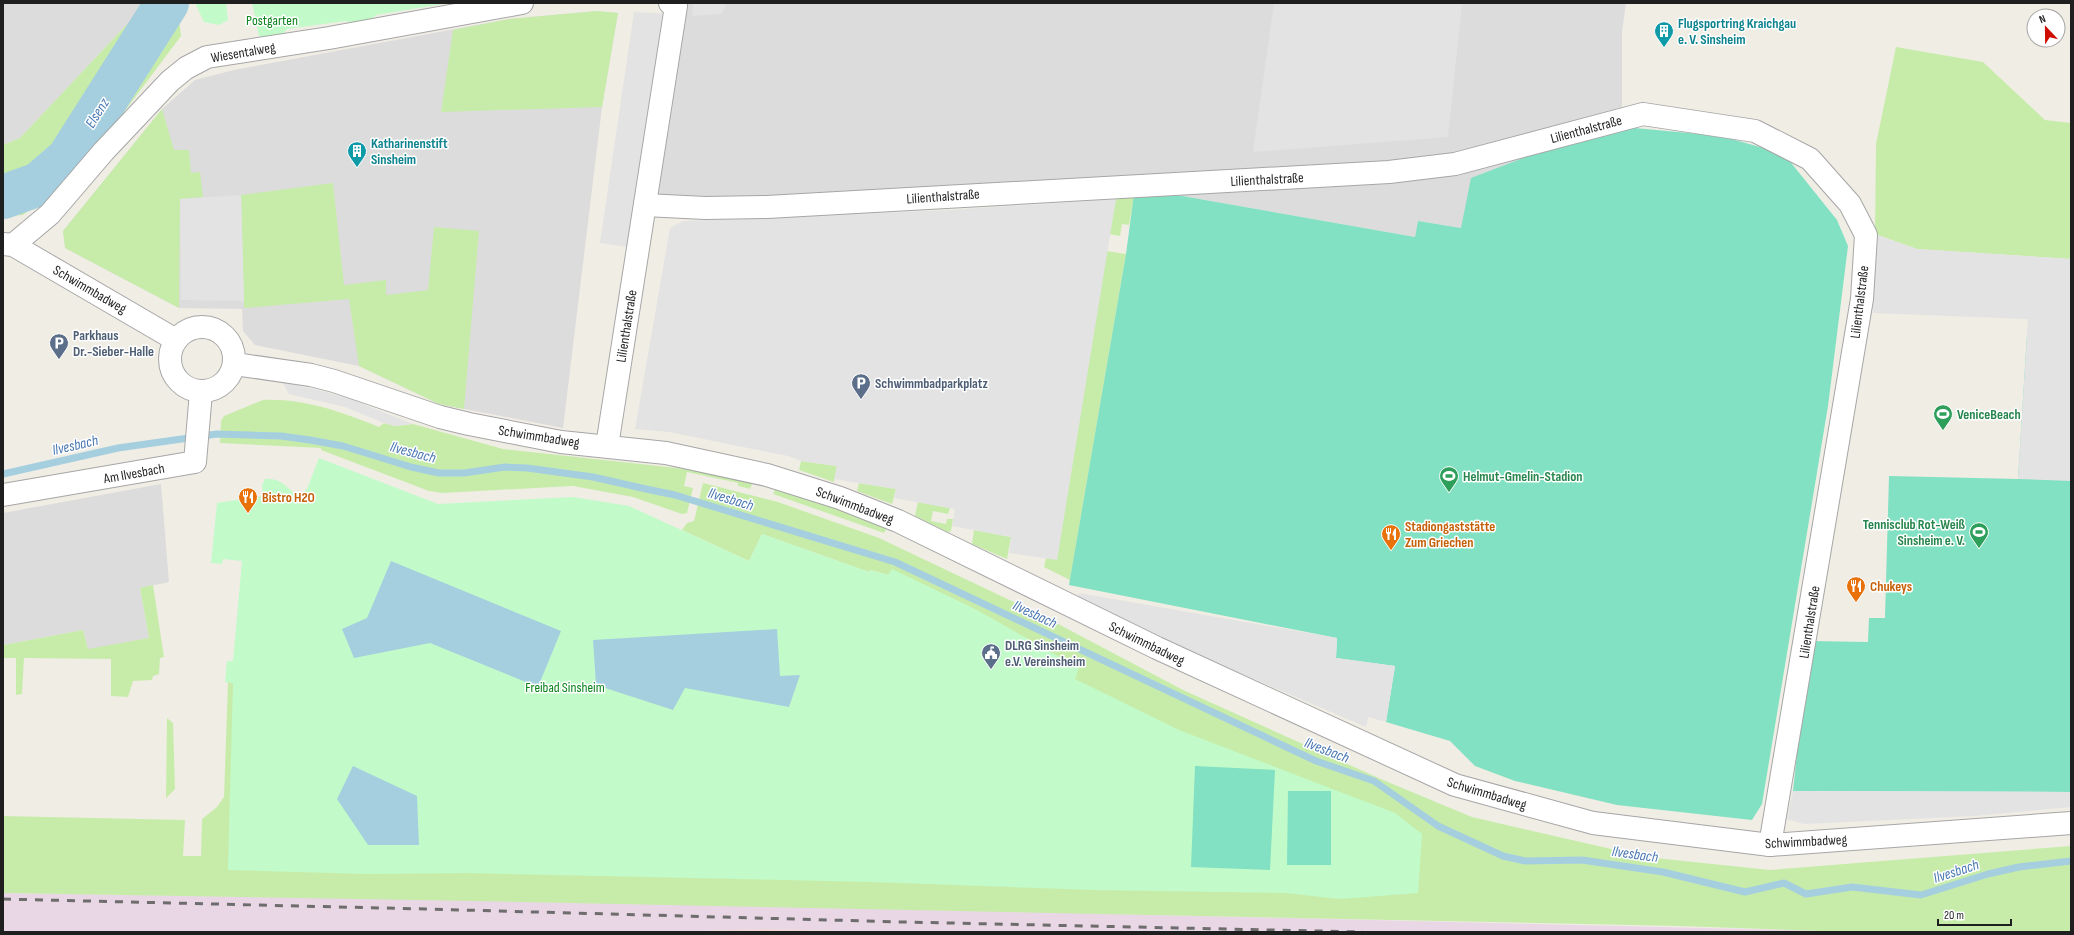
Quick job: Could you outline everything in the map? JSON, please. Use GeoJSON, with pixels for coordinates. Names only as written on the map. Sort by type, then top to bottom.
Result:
{"type":"FeatureCollection","features":[{"type":"Feature","properties":{"kind":"street","name":"Wiesentalweg"},"geometry":{"type":"LineString","coordinates":[[8,244],[50,214],[104,151],[170,81],[186,68],[207,58],[329,38],[522,3]]}},
{"type":"Feature","properties":{"kind":"street","name":"Lilienthalstraße"},"geometry":{"type":"LineString","coordinates":[[607,446],[645,205],[673,5]]}},
{"type":"Feature","properties":{"kind":"street","name":"Lilienthalstraße"},"geometry":{"type":"LineString","coordinates":[[645,205],[705,208],[768,207],[1389,172],[1455,164],[1643,114],[1755,131],[1810,159],[1850,204],[1866,235],[1862,299],[1770,845]]}},
{"type":"Feature","properties":{"kind":"street","name":"Schwimmbadweg"},"geometry":{"type":"LineString","coordinates":[[8,244],[176,340]]}},
{"type":"Feature","properties":{"kind":"street"},"geometry":{"type":"LineString","coordinates":[[196,327],[211,328],[225,335],[230,342],[233,349],[234,364],[231,375],[223,384],[213,390],[201,392],[182,385],[172,371],[170,355],[176,340],[188,330],[196,327]]}},
{"type":"Feature","properties":{"kind":"street","name":"Schwimmbadweg"},"geometry":{"type":"LineString","coordinates":[[234,364],[317,376],[440,417],[469,424],[561,442],[666,453],[728,465],[767,475],[848,501],[898,521],[1157,648],[1455,785],[1593,823],[1770,845],[2071,823]]}},
{"type":"Feature","properties":{"kind":"street","name":"Am Ilvesbach"},"geometry":{"type":"LineString","coordinates":[[3,495],[195,462],[201,392]]}},
{"type":"Feature","properties":{"kind":"shaded area"},"geometry":{"type":"Polygon","coordinates":[[[3,3],[147,3],[20,138],[3,145],[3,3]]]}},
{"type":"Feature","properties":{"kind":"shaded area"},"geometry":{"type":"Polygon","coordinates":[[[678,3],[1626,3],[1622,32],[1622,128],[1461,228],[1418,221],[1415,237],[1165,193],[645,205],[678,3]]]}},
{"type":"Feature","properties":{"kind":"shaded area"},"geometry":{"type":"Polygon","coordinates":[[[693,3],[726,3],[722,14],[692,16],[693,3]]]}},
{"type":"Feature","properties":{"kind":"shaded area"},"geometry":{"type":"Polygon","coordinates":[[[1274,3],[1462,3],[1448,137],[1253,152],[1274,3]]]}},
{"type":"Feature","properties":{"kind":"shaded area"},"geometry":{"type":"Polygon","coordinates":[[[597,11],[618,13],[602,107],[563,428],[439,404],[359,366],[255,345],[243,331],[242,309],[179,308],[65,248],[63,231],[162,109],[195,80],[234,70],[509,19],[597,11]]]}},
{"type":"Feature","properties":{"kind":"shaded area"},"geometry":{"type":"Polygon","coordinates":[[[634,12],[670,14],[636,182],[629,247],[600,243],[634,12]]]}},
{"type":"Feature","properties":{"kind":"shaded area"},"geometry":{"type":"Polygon","coordinates":[[[241,195],[244,301],[181,300],[180,199],[241,195]]]}},
{"type":"Feature","properties":{"kind":"shaded area","name":"Schwimmbadparkplatz"},"geometry":{"type":"Polygon","coordinates":[[[1116,199],[1057,560],[1009,553],[1011,537],[952,526],[955,509],[894,498],[896,489],[834,479],[837,466],[801,461],[788,456],[669,432],[635,429],[670,228],[683,221],[950,210],[1116,199]]]}},
{"type":"Feature","properties":{"kind":"shaded area"},"geometry":{"type":"Polygon","coordinates":[[[1874,234],[1917,249],[2071,259],[2071,481],[2018,479],[2028,319],[1873,313],[1874,234]]]}},
{"type":"Feature","properties":{"kind":"shaded area"},"geometry":{"type":"Polygon","coordinates":[[[283,383],[315,389],[350,399],[413,424],[395,426],[345,407],[289,394],[283,383]]]}},
{"type":"Feature","properties":{"kind":"shaded area"},"geometry":{"type":"Polygon","coordinates":[[[161,484],[169,582],[140,588],[149,638],[88,650],[83,630],[3,645],[3,513],[161,484]]]}},
{"type":"Feature","properties":{"kind":"shaded area"},"geometry":{"type":"Polygon","coordinates":[[[1079,593],[1337,638],[1336,658],[1395,666],[1386,722],[1368,717],[1366,727],[1076,603],[1079,593]]]}},
{"type":"Feature","properties":{"kind":"shaded area"},"geometry":{"type":"Polygon","coordinates":[[[1793,791],[2071,792],[2071,807],[1974,816],[1804,824],[1787,819],[1793,791]]]}},
{"type":"Feature","properties":{"kind":"shaded area"},"geometry":{"type":"Polygon","coordinates":[[[3,893],[568,901],[1877,932],[885,932],[763,929],[673,932],[3,932],[3,893]]]}},
{"type":"Feature","properties":{"kind":"shaded area"},"geometry":{"type":"Polygon","coordinates":[[[763,929],[885,932],[673,932],[763,929]]]}},
{"type":"Feature","properties":{"kind":"green space"},"geometry":{"type":"Polygon","coordinates":[[[147,3],[163,3],[179,18],[181,36],[100,144],[66,182],[23,215],[3,216],[3,145],[20,138],[147,3]]]}},
{"type":"Feature","properties":{"kind":"green space","name":"Postgarten"},"geometry":{"type":"Polygon","coordinates":[[[195,3],[226,3],[228,20],[219,25],[204,22],[195,3]]]}},
{"type":"Feature","properties":{"kind":"green space","name":"Postgarten"},"geometry":{"type":"Polygon","coordinates":[[[252,3],[449,3],[376,15],[369,21],[356,24],[345,21],[287,29],[281,36],[264,40],[259,36],[252,3]]]}},
{"type":"Feature","properties":{"kind":"green space"},"geometry":{"type":"Polygon","coordinates":[[[597,11],[618,13],[602,107],[441,112],[453,30],[509,19],[597,11]]]}},
{"type":"Feature","properties":{"kind":"green space"},"geometry":{"type":"Polygon","coordinates":[[[1896,47],[1983,62],[2045,120],[2071,123],[2071,259],[1917,249],[1875,234],[1876,144],[1896,47]]]}},
{"type":"Feature","properties":{"kind":"green space"},"geometry":{"type":"Polygon","coordinates":[[[162,109],[174,150],[189,150],[191,173],[200,172],[203,197],[180,199],[179,308],[65,248],[63,231],[162,109]]]}},
{"type":"Feature","properties":{"kind":"green space","name":"Helmut-Gmelin-Stadion"},"geometry":{"type":"Polygon","coordinates":[[[1624,127],[1721,136],[1784,154],[1837,220],[1848,246],[1828,406],[1762,804],[1752,820],[1617,805],[1515,781],[1475,766],[1450,741],[1386,722],[1395,666],[1336,658],[1337,638],[1069,585],[1126,254],[1134,194],[1165,193],[1415,237],[1418,221],[1461,228],[1471,178],[1542,151],[1624,127]]]}},
{"type":"Feature","properties":{"kind":"green space"},"geometry":{"type":"Polygon","coordinates":[[[333,183],[344,285],[386,280],[386,295],[428,290],[434,227],[479,231],[464,409],[439,404],[359,366],[349,299],[244,308],[241,195],[333,183]]]}},
{"type":"Feature","properties":{"kind":"green space"},"geometry":{"type":"Polygon","coordinates":[[[1134,197],[1129,225],[1122,224],[1120,236],[1109,234],[1116,199],[1134,197]]]}},
{"type":"Feature","properties":{"kind":"green space"},"geometry":{"type":"Polygon","coordinates":[[[1106,251],[1126,254],[1070,580],[1044,567],[1046,558],[1057,559],[1106,251]]]}},
{"type":"Feature","properties":{"kind":"green space","name":"Tennisclub Rot-Weiß Sinsheim e. V."},"geometry":{"type":"Polygon","coordinates":[[[2027,334],[2071,336],[2071,792],[1793,791],[1809,641],[1868,642],[1869,618],[1885,618],[1889,476],[2018,479],[2027,334]]]}},
{"type":"Feature","properties":{"kind":"green space"},"geometry":{"type":"Polygon","coordinates":[[[263,400],[293,401],[322,407],[379,427],[384,423],[395,426],[413,424],[503,449],[704,471],[753,482],[750,489],[738,486],[738,483],[687,472],[684,486],[693,488],[687,513],[682,514],[633,497],[573,486],[442,493],[429,491],[321,450],[321,448],[220,443],[221,421],[224,416],[263,400]]]}},
{"type":"Feature","properties":{"kind":"green space","name":"Freibad Sinsheim"},"geometry":{"type":"Polygon","coordinates":[[[319,458],[438,504],[573,497],[629,506],[749,561],[762,534],[869,572],[870,570],[888,575],[892,569],[977,610],[1079,668],[1075,679],[1179,730],[1395,813],[1422,834],[1418,893],[1340,899],[1286,893],[1094,890],[872,882],[467,873],[368,874],[228,870],[233,683],[225,682],[227,661],[233,661],[242,561],[223,559],[222,564],[211,563],[217,503],[263,496],[262,485],[265,479],[279,481],[297,496],[307,489],[319,458]]]}},
{"type":"Feature","properties":{"kind":"green space"},"geometry":{"type":"Polygon","coordinates":[[[801,461],[837,466],[834,482],[799,470],[801,461]]]}},
{"type":"Feature","properties":{"kind":"green space","name":"Freibad Sinsheim"},"geometry":{"type":"Polygon","coordinates":[[[703,483],[778,502],[879,538],[1043,616],[1183,690],[1383,780],[1472,817],[1646,857],[1770,870],[2071,846],[2071,932],[1851,932],[1677,926],[474,901],[3,893],[3,816],[185,820],[183,856],[201,856],[202,819],[217,807],[224,797],[228,682],[240,683],[361,522],[749,561],[682,530],[687,523],[694,521],[703,483]],[[762,534],[749,561],[889,575],[870,570],[869,572],[762,534]]]}},
{"type":"Feature","properties":{"kind":"green space"},"geometry":{"type":"Polygon","coordinates":[[[859,483],[896,489],[892,504],[857,491],[859,483]]]}},
{"type":"Feature","properties":{"kind":"green space"},"geometry":{"type":"Polygon","coordinates":[[[776,488],[836,507],[887,527],[884,533],[773,494],[776,488]]]}},
{"type":"Feature","properties":{"kind":"green space"},"geometry":{"type":"Polygon","coordinates":[[[918,502],[950,508],[948,514],[933,511],[931,521],[946,524],[947,519],[953,519],[951,531],[948,532],[915,516],[918,502]]]}},
{"type":"Feature","properties":{"kind":"green space"},"geometry":{"type":"Polygon","coordinates":[[[974,530],[1011,537],[1007,559],[972,544],[974,530]]]}},
{"type":"Feature","properties":{"kind":"green space"},"geometry":{"type":"Polygon","coordinates":[[[153,585],[164,657],[160,658],[159,674],[153,676],[152,680],[133,681],[128,697],[111,696],[111,659],[24,658],[22,694],[16,695],[16,658],[3,658],[3,645],[83,630],[88,649],[149,638],[140,588],[153,585]]]}},
{"type":"Feature","properties":{"kind":"green space"},"geometry":{"type":"Polygon","coordinates":[[[167,718],[173,723],[175,789],[166,798],[167,718]]]}},
{"type":"Feature","properties":{"kind":"green space"},"geometry":{"type":"Polygon","coordinates":[[[1195,766],[1275,770],[1270,870],[1191,867],[1195,766]]]}},
{"type":"Feature","properties":{"kind":"green space"},"geometry":{"type":"Polygon","coordinates":[[[1288,791],[1331,791],[1331,865],[1287,865],[1288,791]]]}},
{"type":"Feature","properties":{"kind":"water"},"geometry":{"type":"Polygon","coordinates":[[[391,561],[561,631],[538,687],[430,643],[354,658],[342,629],[367,618],[391,561]]]}},
{"type":"Feature","properties":{"kind":"water"},"geometry":{"type":"Polygon","coordinates":[[[777,629],[780,676],[800,675],[789,707],[685,688],[673,710],[596,685],[593,640],[777,629]]]}},
{"type":"Feature","properties":{"kind":"water"},"geometry":{"type":"Polygon","coordinates":[[[353,766],[417,796],[419,845],[368,845],[337,799],[353,766]]]}},
{"type":"Feature","properties":{"kind":"waterway","name":"Elsenz"},"geometry":{"type":"LineString","coordinates":[[3,197],[39,184],[68,159],[167,3]]}},
{"type":"Feature","properties":{"kind":"waterway","name":"Ilvesbach"},"geometry":{"type":"LineString","coordinates":[[3,474],[118,448],[217,434],[281,436],[310,440],[343,446],[411,467],[439,473],[464,473],[505,467],[527,468],[593,477],[675,495],[895,562],[1316,761],[1374,781],[1438,826],[1503,856],[1525,861],[1582,860],[1663,872],[1745,892],[1784,883],[1806,894],[1852,887],[1921,895],[1988,874],[2019,867],[2071,861]]}},
{"type":"Feature","properties":{"kind":"railway"},"geometry":{"type":"LineString","coordinates":[[3,899],[1363,932]]}},
{"type":"Feature","properties":{"kind":"place","name":"Flugsportring Kraichgau e. V. Sinsheim"},"geometry":{"type":"Point","coordinates":[1664,48]}},
{"type":"Feature","properties":{"kind":"place","name":"Katharinenstift Sinsheim"},"geometry":{"type":"Point","coordinates":[357,168]}},
{"type":"Feature","properties":{"kind":"place","name":"Parkhaus Dr.-Sieber-Halle"},"geometry":{"type":"Point","coordinates":[59,360]}},
{"type":"Feature","properties":{"kind":"place","name":"Schwimmbadparkplatz"},"geometry":{"type":"Point","coordinates":[861,400]}},
{"type":"Feature","properties":{"kind":"place","name":"VeniceBeach"},"geometry":{"type":"Point","coordinates":[1943,431]}},
{"type":"Feature","properties":{"kind":"place","name":"Helmut-Gmelin-Stadion"},"geometry":{"type":"Point","coordinates":[1449,493]}},
{"type":"Feature","properties":{"kind":"place","name":"Bistro H2O"},"geometry":{"type":"Point","coordinates":[248,514]}},
{"type":"Feature","properties":{"kind":"place","name":"Tennisclub Rot-Weiß Sinsheim e. V."},"geometry":{"type":"Point","coordinates":[1979,549]}},
{"type":"Feature","properties":{"kind":"place","name":"Stadiongaststätte Zum Griechen"},"geometry":{"type":"Point","coordinates":[1391,551]}},
{"type":"Feature","properties":{"kind":"place","name":"Chukeys"},"geometry":{"type":"Point","coordinates":[1856,603]}},
{"type":"Feature","properties":{"kind":"place","name":"DLRG Sinsheim e.V. Vereinsheim"},"geometry":{"type":"Point","coordinates":[991,670]}}]}
